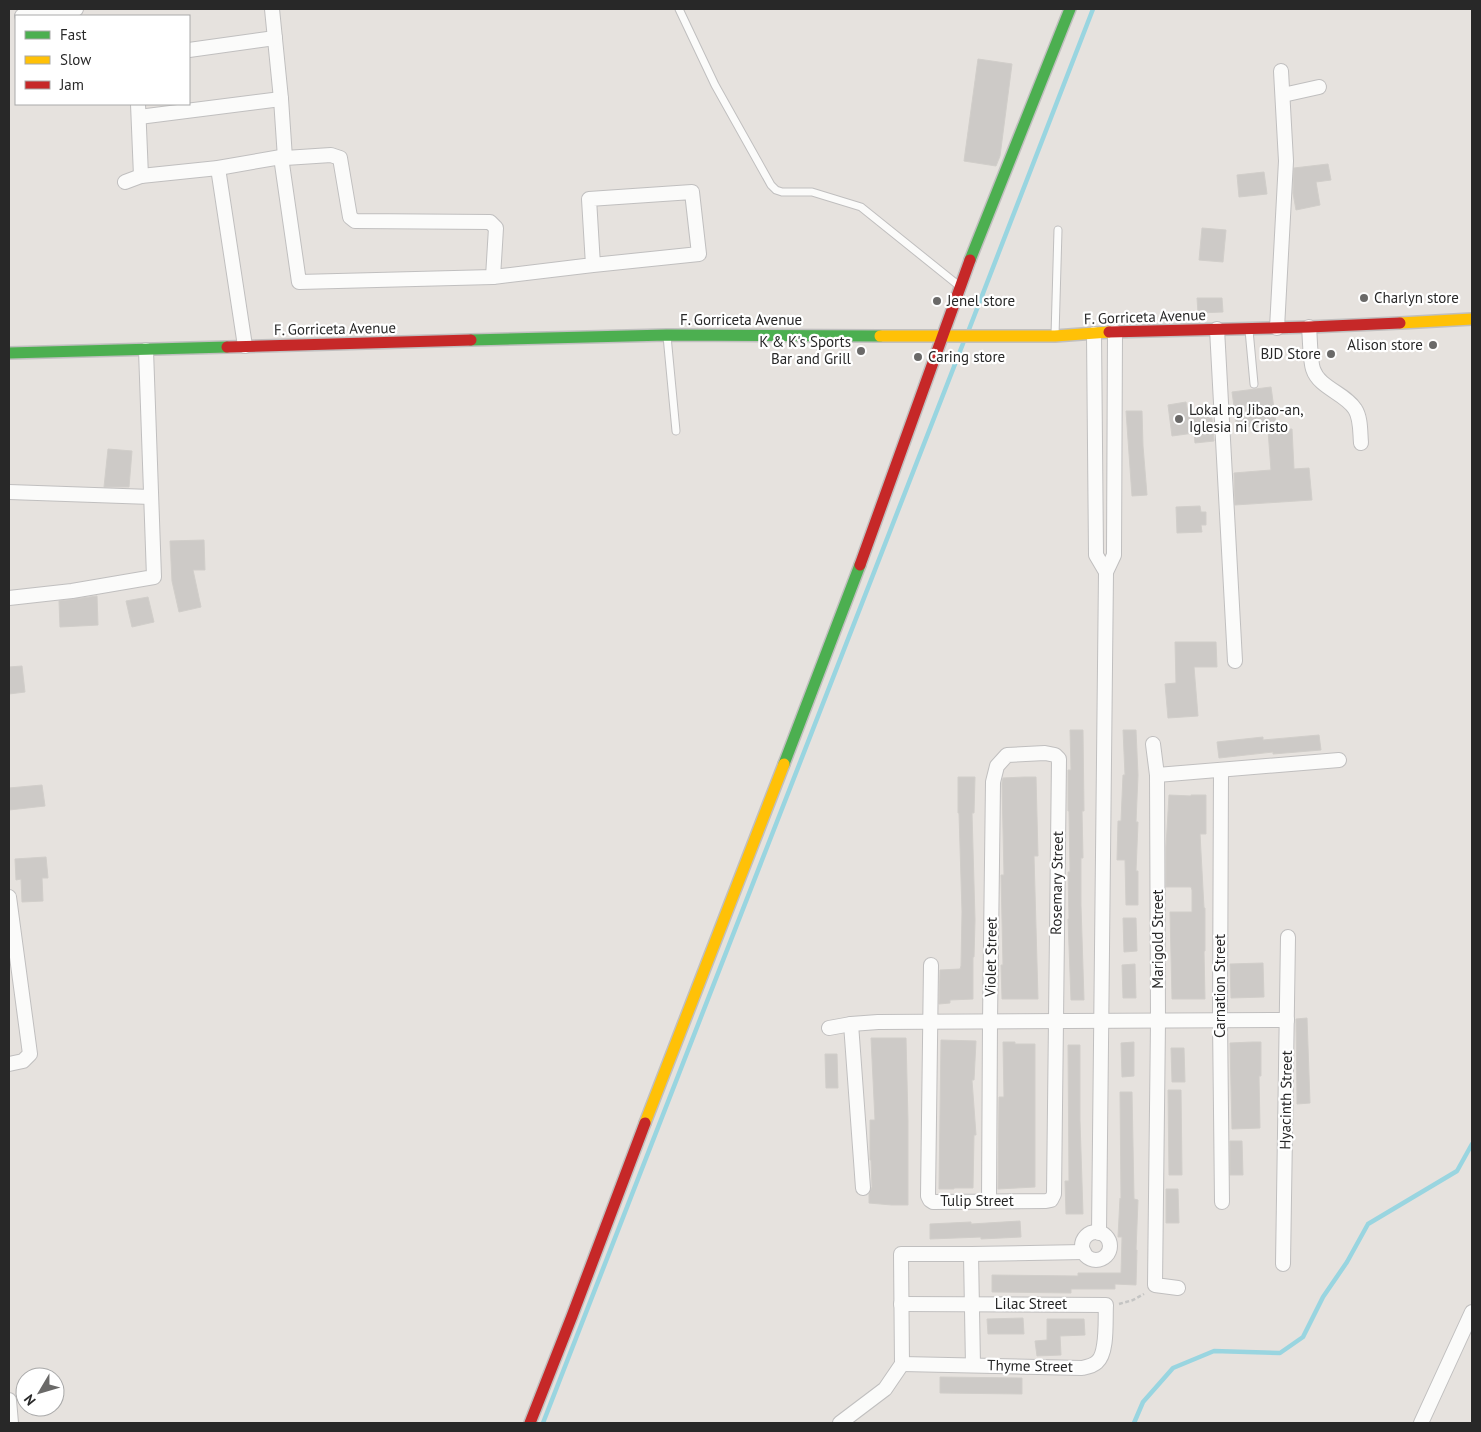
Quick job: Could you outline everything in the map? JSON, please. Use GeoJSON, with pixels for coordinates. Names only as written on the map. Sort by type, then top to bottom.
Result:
{"type":"FeatureCollection","features":[{"type":"Feature","properties":{"kind":"street"},"geometry":{"type":"LineString","coordinates":[[30,15],[76,9]]}},
{"type":"Feature","properties":{"kind":"street"},"geometry":{"type":"LineString","coordinates":[[272,9],[281,99],[283,157],[299,282],[493,277],[699,254],[692,192],[589,199],[593,265]]}},
{"type":"Feature","properties":{"kind":"street"},"geometry":{"type":"LineString","coordinates":[[530,1423],[620,1185],[840,619],[960,286],[1070,9]]}},
{"type":"Feature","properties":{"kind":"street"},"geometry":{"type":"LineString","coordinates":[[190,50],[275,38]]}},
{"type":"Feature","properties":{"kind":"street"},"geometry":{"type":"LineString","coordinates":[[1277,328],[1286,161],[1281,71]]}},
{"type":"Feature","properties":{"kind":"street"},"geometry":{"type":"LineString","coordinates":[[1283,95],[1319,87]]}},
{"type":"Feature","properties":{"kind":"street"},"geometry":{"type":"LineString","coordinates":[[141,176],[138,111],[281,99]]}},
{"type":"Feature","properties":{"kind":"street"},"geometry":{"type":"LineString","coordinates":[[125,182],[141,176],[218,168],[283,157],[332,155],[340,158],[350,217],[354,221],[490,222],[496,228],[493,277]]}},
{"type":"Feature","properties":{"kind":"street"},"geometry":{"type":"LineString","coordinates":[[218,168],[245,346]]}},
{"type":"Feature","properties":{"kind":"street","name":"F. Gorriceta Avenue"},"geometry":{"type":"LineString","coordinates":[[9,353],[667,335],[1055,336],[1115,332],[1277,328],[1472,319]]}},
{"type":"Feature","properties":{"kind":"street"},"geometry":{"type":"LineString","coordinates":[[1309,326],[1313,370],[1321,381],[1355,409],[1359,418],[1361,443]]}},
{"type":"Feature","properties":{"kind":"street"},"geometry":{"type":"LineString","coordinates":[[1217,329],[1235,661]]}},
{"type":"Feature","properties":{"kind":"street"},"geometry":{"type":"LineString","coordinates":[[1100,1233],[1106,572],[1114,555],[1115,332]]}},
{"type":"Feature","properties":{"kind":"street"},"geometry":{"type":"LineString","coordinates":[[1094,334],[1096,555],[1106,572]]}},
{"type":"Feature","properties":{"kind":"street"},"geometry":{"type":"LineString","coordinates":[[9,598],[72,591],[154,577],[146,350]]}},
{"type":"Feature","properties":{"kind":"street"},"geometry":{"type":"LineString","coordinates":[[9,492],[151,497]]}},
{"type":"Feature","properties":{"kind":"street","name":"Marigold Street"},"geometry":{"type":"LineString","coordinates":[[1153,744],[1157,775],[1158,1021],[1155,1285]]}},
{"type":"Feature","properties":{"kind":"street","name":"Violet Street"},"geometry":{"type":"LineString","coordinates":[[989,1202],[993,782],[998,763],[1007,755],[1045,753]]}},
{"type":"Feature","properties":{"kind":"street","name":"Rosemary Street"},"geometry":{"type":"LineString","coordinates":[[1045,753],[1055,755],[1059,759],[1056,1022]]}},
{"type":"Feature","properties":{"kind":"street"},"geometry":{"type":"LineString","coordinates":[[1157,775],[1339,760]]}},
{"type":"Feature","properties":{"kind":"street","name":"Carnation Street"},"geometry":{"type":"LineString","coordinates":[[1221,770],[1220,1020],[1222,1202]]}},
{"type":"Feature","properties":{"kind":"street"},"geometry":{"type":"LineString","coordinates":[[9,897],[30,1054],[23,1061],[9,1064]]}},
{"type":"Feature","properties":{"kind":"street","name":"Hyacinth Street"},"geometry":{"type":"LineString","coordinates":[[1284,1264],[1288,937]]}},
{"type":"Feature","properties":{"kind":"street","name":"Tulip Street"},"geometry":{"type":"LineString","coordinates":[[931,965],[928,1196],[933,1202],[1051,1200],[1054,1194],[1056,1022]]}},
{"type":"Feature","properties":{"kind":"street"},"geometry":{"type":"LineString","coordinates":[[829,1028],[878,1022],[1287,1020]]}},
{"type":"Feature","properties":{"kind":"street"},"geometry":{"type":"LineString","coordinates":[[851,1024],[863,1188]]}},
{"type":"Feature","properties":{"kind":"street"},"geometry":{"type":"LineString","coordinates":[[1094,1232],[1100,1233],[1108,1240],[1110,1248],[1107,1255],[1100,1260],[1092,1260],[1084,1252],[1083,1242],[1086,1237],[1094,1232]]}},
{"type":"Feature","properties":{"kind":"street"},"geometry":{"type":"LineString","coordinates":[[840,1423],[885,1389],[902,1364],[901,1254],[1084,1252]]}},
{"type":"Feature","properties":{"kind":"street"},"geometry":{"type":"LineString","coordinates":[[971,1254],[973,1365]]}},
{"type":"Feature","properties":{"kind":"street"},"geometry":{"type":"LineString","coordinates":[[1155,1285],[1178,1288]]}},
{"type":"Feature","properties":{"kind":"street","name":"Lilac Street"},"geometry":{"type":"LineString","coordinates":[[901,1304],[1106,1304]]}},
{"type":"Feature","properties":{"kind":"street","name":"Thyme Street"},"geometry":{"type":"LineString","coordinates":[[902,1364],[1082,1368],[1090,1366],[1102,1356],[1104,1349],[1106,1304]]}},
{"type":"Feature","properties":{"kind":"street"},"geometry":{"type":"LineString","coordinates":[[1421,1423],[1472,1312]]}},
{"type":"Feature","properties":{"kind":"street"},"geometry":{"type":"LineString","coordinates":[[9,1400],[12,1423]]}},
{"type":"Feature","properties":{"kind":"lane"},"geometry":{"type":"LineString","coordinates":[[679,9],[715,85],[776,190],[782,192],[812,192],[861,207],[960,286]]}},
{"type":"Feature","properties":{"kind":"lane"},"geometry":{"type":"LineString","coordinates":[[1055,336],[1058,230]]}},
{"type":"Feature","properties":{"kind":"lane"},"geometry":{"type":"LineString","coordinates":[[1249,328],[1254,384]]}},
{"type":"Feature","properties":{"kind":"lane"},"geometry":{"type":"LineString","coordinates":[[667,335],[676,431]]}},
{"type":"Feature","properties":{"kind":"path"},"geometry":{"type":"LineString","coordinates":[[1106,1304],[1120,1304],[1132,1300],[1155,1285]]}},
{"type":"Feature","properties":{"kind":"building"},"geometry":{"type":"Polygon","coordinates":[[[978,59],[1012,64],[1000,156],[996,166],[964,161],[978,59]]]}},
{"type":"Feature","properties":{"kind":"building"},"geometry":{"type":"Polygon","coordinates":[[[1328,164],[1331,180],[1316,182],[1320,205],[1296,210],[1293,193],[1294,168],[1328,164]]]}},
{"type":"Feature","properties":{"kind":"building"},"geometry":{"type":"Polygon","coordinates":[[[1264,172],[1267,194],[1239,197],[1237,175],[1264,172]]]}},
{"type":"Feature","properties":{"kind":"building"},"geometry":{"type":"Polygon","coordinates":[[[1202,228],[1226,230],[1223,262],[1199,260],[1202,228]]]}},
{"type":"Feature","properties":{"kind":"building"},"geometry":{"type":"Polygon","coordinates":[[[1197,298],[1222,298],[1223,312],[1198,313],[1197,298]]]}},
{"type":"Feature","properties":{"kind":"building"},"geometry":{"type":"Polygon","coordinates":[[[1271,387],[1276,423],[1237,428],[1232,392],[1271,387]]]}},
{"type":"Feature","properties":{"kind":"building"},"geometry":{"type":"Polygon","coordinates":[[[1186,402],[1188,413],[1211,409],[1214,441],[1195,443],[1194,433],[1172,436],[1168,405],[1186,402]]]}},
{"type":"Feature","properties":{"kind":"building"},"geometry":{"type":"Polygon","coordinates":[[[1126,411],[1142,411],[1147,495],[1132,496],[1126,411]]]}},
{"type":"Feature","properties":{"kind":"building"},"geometry":{"type":"Polygon","coordinates":[[[1292,429],[1294,469],[1309,468],[1312,500],[1235,505],[1234,473],[1271,470],[1268,430],[1292,429]]]}},
{"type":"Feature","properties":{"kind":"building"},"geometry":{"type":"Polygon","coordinates":[[[108,449],[132,451],[129,487],[104,487],[108,449]]]}},
{"type":"Feature","properties":{"kind":"building"},"geometry":{"type":"Polygon","coordinates":[[[1200,506],[1201,512],[1206,512],[1206,525],[1201,525],[1202,532],[1177,533],[1176,507],[1200,506]]]}},
{"type":"Feature","properties":{"kind":"building"},"geometry":{"type":"Polygon","coordinates":[[[204,540],[205,570],[193,570],[201,607],[179,612],[172,581],[170,541],[204,540]]]}},
{"type":"Feature","properties":{"kind":"building"},"geometry":{"type":"Polygon","coordinates":[[[97,596],[98,625],[60,627],[59,601],[97,596]]]}},
{"type":"Feature","properties":{"kind":"building"},"geometry":{"type":"Polygon","coordinates":[[[148,597],[154,622],[132,627],[126,601],[148,597]]]}},
{"type":"Feature","properties":{"kind":"building"},"geometry":{"type":"Polygon","coordinates":[[[1175,642],[1216,642],[1217,667],[1194,667],[1198,716],[1168,718],[1165,684],[1176,683],[1175,642]]]}},
{"type":"Feature","properties":{"kind":"building"},"geometry":{"type":"Polygon","coordinates":[[[22,666],[25,692],[9,694],[9,667],[22,666]]]}},
{"type":"Feature","properties":{"kind":"building"},"geometry":{"type":"Polygon","coordinates":[[[1070,730],[1083,730],[1084,811],[1082,811],[1081,906],[1084,1000],[1071,1000],[1068,919],[1068,872],[1070,872],[1068,770],[1071,770],[1070,730]]]}},
{"type":"Feature","properties":{"kind":"building"},"geometry":{"type":"Polygon","coordinates":[[[1123,730],[1136,730],[1138,775],[1136,822],[1138,822],[1136,871],[1138,871],[1138,905],[1126,905],[1125,860],[1117,860],[1118,821],[1121,821],[1123,775],[1125,775],[1123,730]]]}},
{"type":"Feature","properties":{"kind":"building"},"geometry":{"type":"Polygon","coordinates":[[[1319,735],[1321,750],[1273,754],[1273,752],[1219,758],[1217,742],[1263,737],[1263,740],[1319,735]]]}},
{"type":"Feature","properties":{"kind":"building"},"geometry":{"type":"Polygon","coordinates":[[[958,777],[975,777],[974,813],[972,813],[975,920],[973,999],[950,1000],[950,1003],[939,1004],[940,970],[960,969],[961,966],[962,912],[958,777]]]}},
{"type":"Feature","properties":{"kind":"building"},"geometry":{"type":"Polygon","coordinates":[[[1036,777],[1038,856],[1034,856],[1038,999],[1002,999],[1001,875],[1004,875],[1002,783],[1003,778],[1036,777]]]}},
{"type":"Feature","properties":{"kind":"building"},"geometry":{"type":"Polygon","coordinates":[[[42,785],[45,806],[9,810],[9,788],[42,785]]]}},
{"type":"Feature","properties":{"kind":"building"},"geometry":{"type":"Polygon","coordinates":[[[1169,795],[1206,795],[1206,834],[1200,834],[1205,908],[1205,999],[1172,999],[1170,912],[1192,912],[1192,890],[1191,887],[1166,887],[1169,795]]]}},
{"type":"Feature","properties":{"kind":"building"},"geometry":{"type":"Polygon","coordinates":[[[46,857],[48,878],[42,878],[43,901],[22,902],[21,879],[16,880],[15,859],[46,857]]]}},
{"type":"Feature","properties":{"kind":"building"},"geometry":{"type":"Polygon","coordinates":[[[1123,918],[1136,918],[1137,951],[1124,952],[1123,918]]]}},
{"type":"Feature","properties":{"kind":"building"},"geometry":{"type":"Polygon","coordinates":[[[1263,963],[1264,997],[1231,998],[1230,964],[1263,963]]]}},
{"type":"Feature","properties":{"kind":"building"},"geometry":{"type":"Polygon","coordinates":[[[1135,964],[1136,998],[1123,998],[1122,965],[1135,964]]]}},
{"type":"Feature","properties":{"kind":"building"},"geometry":{"type":"Polygon","coordinates":[[[1307,1018],[1310,1103],[1297,1104],[1296,1019],[1307,1018]]]}},
{"type":"Feature","properties":{"kind":"building"},"geometry":{"type":"Polygon","coordinates":[[[871,1038],[906,1038],[908,1205],[869,1203],[869,1194],[872,1187],[870,1120],[875,1120],[871,1038]]]}},
{"type":"Feature","properties":{"kind":"building"},"geometry":{"type":"Polygon","coordinates":[[[941,1040],[976,1041],[974,1080],[972,1080],[976,1135],[974,1135],[973,1188],[939,1189],[941,1040]]]}},
{"type":"Feature","properties":{"kind":"building"},"geometry":{"type":"Polygon","coordinates":[[[1003,1042],[1035,1044],[1035,1187],[998,1189],[999,1097],[1004,1097],[1003,1042]]]}},
{"type":"Feature","properties":{"kind":"building"},"geometry":{"type":"Polygon","coordinates":[[[1134,1042],[1134,1076],[1122,1077],[1121,1043],[1134,1042]]]}},
{"type":"Feature","properties":{"kind":"building"},"geometry":{"type":"Polygon","coordinates":[[[1261,1042],[1261,1076],[1259,1076],[1260,1128],[1232,1129],[1230,1043],[1261,1042]]]}},
{"type":"Feature","properties":{"kind":"building"},"geometry":{"type":"Polygon","coordinates":[[[1068,1045],[1080,1045],[1083,1214],[1066,1214],[1065,1181],[1069,1181],[1068,1045]]]}},
{"type":"Feature","properties":{"kind":"building"},"geometry":{"type":"Polygon","coordinates":[[[1171,1048],[1184,1048],[1185,1082],[1172,1082],[1171,1048]]]}},
{"type":"Feature","properties":{"kind":"building"},"geometry":{"type":"Polygon","coordinates":[[[825,1054],[837,1054],[838,1088],[826,1088],[825,1054]]]}},
{"type":"Feature","properties":{"kind":"building"},"geometry":{"type":"Polygon","coordinates":[[[1168,1090],[1181,1090],[1182,1175],[1169,1175],[1168,1090]]]}},
{"type":"Feature","properties":{"kind":"building"},"geometry":{"type":"Polygon","coordinates":[[[1120,1092],[1132,1092],[1134,1199],[1138,1200],[1136,1285],[1115,1284],[1115,1289],[1071,1289],[1071,1293],[992,1292],[992,1275],[1078,1276],[1078,1273],[1121,1273],[1122,1237],[1118,1237],[1121,1199],[1120,1092]]]}},
{"type":"Feature","properties":{"kind":"building"},"geometry":{"type":"Polygon","coordinates":[[[1230,1141],[1242,1141],[1243,1175],[1230,1175],[1230,1141]]]}},
{"type":"Feature","properties":{"kind":"building"},"geometry":{"type":"Polygon","coordinates":[[[1166,1189],[1178,1189],[1179,1223],[1166,1223],[1166,1189]]]}},
{"type":"Feature","properties":{"kind":"building"},"geometry":{"type":"Polygon","coordinates":[[[1020,1221],[1021,1237],[930,1239],[930,1224],[1020,1221]]]}},
{"type":"Feature","properties":{"kind":"building"},"geometry":{"type":"Polygon","coordinates":[[[1023,1318],[1024,1334],[988,1334],[987,1319],[1023,1318]]]}},
{"type":"Feature","properties":{"kind":"building"},"geometry":{"type":"Polygon","coordinates":[[[1047,1319],[1084,1319],[1085,1335],[1060,1336],[1061,1355],[1037,1356],[1035,1341],[1047,1340],[1047,1319]]]}},
{"type":"Feature","properties":{"kind":"building"},"geometry":{"type":"Polygon","coordinates":[[[940,1377],[1022,1378],[1022,1394],[940,1393],[940,1377]]]}},
{"type":"Feature","properties":{"kind":"waterway"},"geometry":{"type":"LineString","coordinates":[[968,332],[1093,9]]}},
{"type":"Feature","properties":{"kind":"waterway"},"geometry":{"type":"LineString","coordinates":[[543,1423],[964,341]]}},
{"type":"Feature","properties":{"kind":"waterway"},"geometry":{"type":"LineString","coordinates":[[1134,1423],[1143,1402],[1173,1368],[1214,1351],[1280,1353],[1303,1337],[1323,1297],[1347,1262],[1368,1224],[1457,1171],[1472,1144]]}},
{"type":"Feature","properties":{"kind":"traffic: fast"},"geometry":{"type":"LineString","coordinates":[[970,260],[1070,9]]}},
{"type":"Feature","properties":{"kind":"traffic: fast"},"geometry":{"type":"LineString","coordinates":[[471,340],[667,335],[880,336]]}},
{"type":"Feature","properties":{"kind":"traffic: fast"},"geometry":{"type":"LineString","coordinates":[[9,353],[227,347]]}},
{"type":"Feature","properties":{"kind":"traffic: fast"},"geometry":{"type":"LineString","coordinates":[[784,764],[860,565]]}},
{"type":"Feature","properties":{"kind":"traffic: slow"},"geometry":{"type":"LineString","coordinates":[[1400,323],[1472,319]]}},
{"type":"Feature","properties":{"kind":"traffic: slow"},"geometry":{"type":"LineString","coordinates":[[880,336],[1055,336],[1109,332]]}},
{"type":"Feature","properties":{"kind":"traffic: slow"},"geometry":{"type":"LineString","coordinates":[[645,1123],[784,764]]}},
{"type":"Feature","properties":{"kind":"traffic: jam"},"geometry":{"type":"LineString","coordinates":[[860,565],[970,260]]}},
{"type":"Feature","properties":{"kind":"traffic: jam"},"geometry":{"type":"LineString","coordinates":[[1109,332],[1400,323]]}},
{"type":"Feature","properties":{"kind":"traffic: jam"},"geometry":{"type":"LineString","coordinates":[[227,347],[471,340]]}},
{"type":"Feature","properties":{"kind":"traffic: jam"},"geometry":{"type":"LineString","coordinates":[[530,1423],[645,1123]]}},
{"type":"Feature","properties":{"kind":"place","name":"Charlyn store"},"geometry":{"type":"Point","coordinates":[1364,298]}},
{"type":"Feature","properties":{"kind":"place","name":"Jenel store"},"geometry":{"type":"Point","coordinates":[937,301]}},
{"type":"Feature","properties":{"kind":"place","name":"Alison store"},"geometry":{"type":"Point","coordinates":[1433,345]}},
{"type":"Feature","properties":{"kind":"place","name":"K & K's Sports Bar and Grill"},"geometry":{"type":"Point","coordinates":[861,351]}},
{"type":"Feature","properties":{"kind":"place","name":"BJD Store"},"geometry":{"type":"Point","coordinates":[1331,354]}},
{"type":"Feature","properties":{"kind":"place","name":"Caring store"},"geometry":{"type":"Point","coordinates":[918,357]}},
{"type":"Feature","properties":{"kind":"place","name":"Lokal ng Jibao-an, Iglesia ni Cristo"},"geometry":{"type":"Point","coordinates":[1179,419]}}]}
